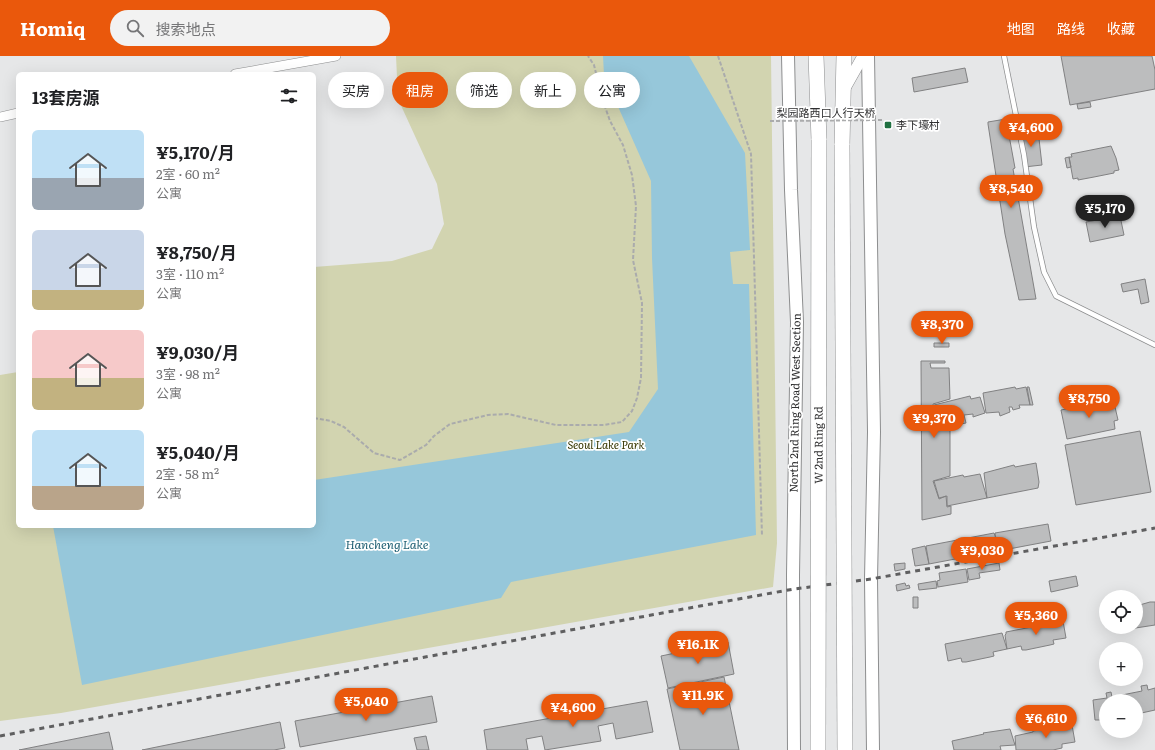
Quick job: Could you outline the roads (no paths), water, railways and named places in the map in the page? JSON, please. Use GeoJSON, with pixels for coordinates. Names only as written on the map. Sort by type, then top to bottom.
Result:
{"type":"FeatureCollection","features":[{"type":"Feature","properties":{"kind":"highway"},"geometry":{"type":"LineString","coordinates":[[812,56],[817,72]]}},
{"type":"Feature","properties":{"kind":"highway"},"geometry":{"type":"LineString","coordinates":[[816,56],[817,72]]}},
{"type":"Feature","properties":{"kind":"highway"},"geometry":{"type":"LineString","coordinates":[[844,56],[842,145],[845,750]]}},
{"type":"Feature","properties":{"kind":"highway","name":"W 2nd Ring Rd"},"geometry":{"type":"LineString","coordinates":[[817,72],[819,140],[818,750]]}},
{"type":"Feature","properties":{"kind":"main road","name":"North 2nd Ring Road West Section"},"geometry":{"type":"LineString","coordinates":[[788,56],[791,190],[797,322],[793,575],[794,750]]}},
{"type":"Feature","properties":{"kind":"main road"},"geometry":{"type":"LineString","coordinates":[[868,56],[874,432],[872,579],[873,750]]}},
{"type":"Feature","properties":{"kind":"street"},"geometry":{"type":"LineString","coordinates":[[246,72],[336,56]]}},
{"type":"Feature","properties":{"kind":"street"},"geometry":{"type":"LineString","coordinates":[[842,94],[850,76],[863,56]]}},
{"type":"Feature","properties":{"kind":"street"},"geometry":{"type":"LineString","coordinates":[[0,117],[16,113]]}},
{"type":"Feature","properties":{"kind":"lane"},"geometry":{"type":"LineString","coordinates":[[1004,56],[1024,155],[1034,227],[1044,272],[1056,296],[1155,345]]}},
{"type":"Feature","properties":{"kind":"water","name":"Hancheng Lake"},"geometry":{"type":"Polygon","coordinates":[[[603,56],[689,56],[745,153],[750,250],[730,252],[733,284],[749,284],[756,535],[511,582],[501,598],[82,685],[53,528],[316,528],[316,480],[629,432],[658,389],[652,258],[651,181],[619,108],[640,108],[640,72],[604,72],[603,56]]]}},
{"type":"Feature","properties":{"kind":"railway"},"geometry":{"type":"LineString","coordinates":[[0,736],[794,589],[871,579],[1155,528]]}},
{"type":"Feature","properties":{"kind":"place","name":"李下壕村"},"geometry":{"type":"Point","coordinates":[888,125]}},
{"type":"Feature","properties":{"kind":"park label","name":"Seoul Lake Park"},"geometry":{"type":"Point","coordinates":[606,445]}}]}
